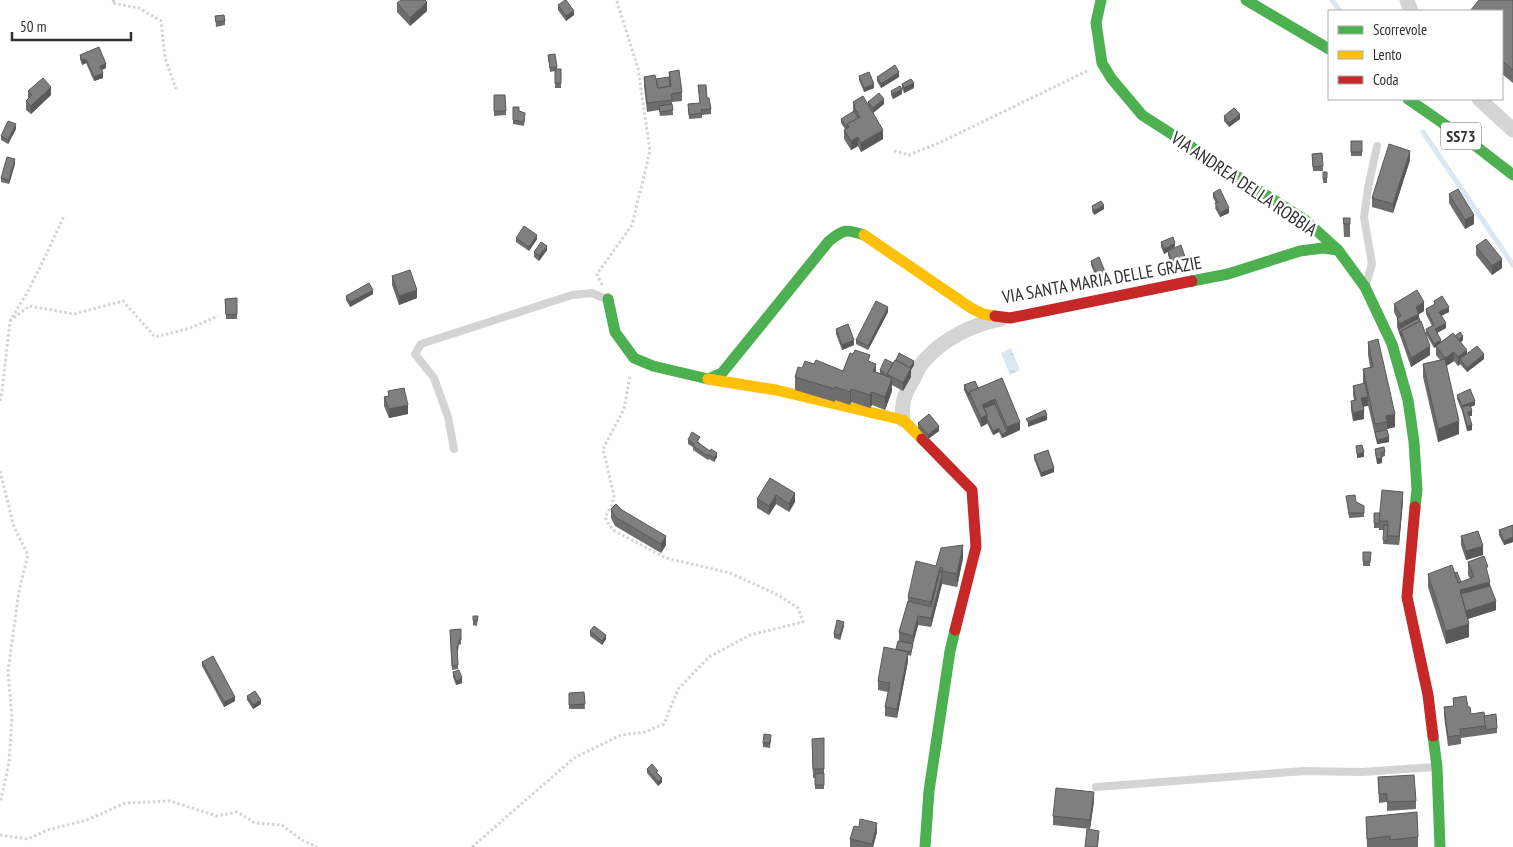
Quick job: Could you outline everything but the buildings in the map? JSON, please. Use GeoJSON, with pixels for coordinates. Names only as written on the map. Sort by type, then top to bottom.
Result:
{"type":"FeatureCollection","features":[{"type":"Feature","properties":{"kind":"street","name":"VIA ANDREA DELLA ROBBIA"},"geometry":{"type":"LineString","coordinates":[[1101,0],[1096,23],[1102,63],[1142,115],[1305,220],[1338,250],[1366,287],[1392,344],[1408,400],[1414,442],[1416,490],[1407,597],[1428,695],[1437,766],[1440,847]]}},
{"type":"Feature","properties":{"kind":"street"},"geometry":{"type":"LineString","coordinates":[[1246,0],[1328,48]]}},
{"type":"Feature","properties":{"kind":"street","name":"SS73"},"geometry":{"type":"LineString","coordinates":[[1409,100],[1477,147],[1513,175]]}},
{"type":"Feature","properties":{"kind":"street"},"geometry":{"type":"LineString","coordinates":[[1480,100],[1513,130]]}},
{"type":"Feature","properties":{"kind":"street","name":"VIA SANTA MARIA DELLE GRAZIE"},"geometry":{"type":"LineString","coordinates":[[708,379],[722,373],[829,241],[838,234],[848,230],[865,235],[971,308],[983,314],[1010,318],[1228,274],[1300,251],[1322,248],[1338,250]]}},
{"type":"Feature","properties":{"kind":"street"},"geometry":{"type":"LineString","coordinates":[[608,299],[615,332],[634,358],[654,366],[708,379],[776,390],[904,420]]}},
{"type":"Feature","properties":{"kind":"street"},"geometry":{"type":"LineString","coordinates":[[925,847],[930,791],[950,652],[976,547],[972,490],[904,420],[901,408],[905,394],[923,361],[942,345],[961,333],[988,322],[1010,318]]}},
{"type":"Feature","properties":{"kind":"lane"},"geometry":{"type":"LineString","coordinates":[[1366,287],[1372,264],[1364,217],[1377,146]]}},
{"type":"Feature","properties":{"kind":"lane"},"geometry":{"type":"LineString","coordinates":[[454,449],[448,417],[434,378],[415,354],[421,344],[572,295],[592,293],[608,299]]}},
{"type":"Feature","properties":{"kind":"lane"},"geometry":{"type":"LineString","coordinates":[[1096,787],[1304,771],[1362,772],[1437,766]]}},
{"type":"Feature","properties":{"kind":"path"},"geometry":{"type":"LineString","coordinates":[[114,0],[112,3],[139,8],[162,21],[166,58],[176,89]]}},
{"type":"Feature","properties":{"kind":"path"},"geometry":{"type":"LineString","coordinates":[[608,299],[597,274],[632,225],[650,151],[638,68],[615,0]]}},
{"type":"Feature","properties":{"kind":"path"},"geometry":{"type":"LineString","coordinates":[[894,151],[909,154],[940,143],[1102,63]]}},
{"type":"Feature","properties":{"kind":"path"},"geometry":{"type":"LineString","coordinates":[[0,401],[10,321],[47,253],[64,216]]}},
{"type":"Feature","properties":{"kind":"path"},"geometry":{"type":"LineString","coordinates":[[10,321],[29,306],[74,314],[124,301],[155,338],[190,328],[218,316]]}},
{"type":"Feature","properties":{"kind":"path"},"geometry":{"type":"LineString","coordinates":[[472,847],[574,758],[621,735],[645,732],[664,724],[678,689],[709,657],[750,635],[803,622],[798,608],[778,595],[730,573],[666,558],[615,531],[609,525],[605,517],[612,505],[614,496],[603,450],[624,409],[634,358]]}},
{"type":"Feature","properties":{"kind":"path"},"geometry":{"type":"LineString","coordinates":[[0,472],[14,526],[28,555],[19,591],[8,671],[12,718],[9,763],[0,803]]}},
{"type":"Feature","properties":{"kind":"path"},"geometry":{"type":"LineString","coordinates":[[0,835],[28,839],[47,830],[87,820],[125,803],[170,801],[217,816],[237,812],[256,823],[282,825],[302,840],[318,847]]}},
{"type":"Feature","properties":{"kind":"water"},"geometry":{"type":"Polygon","coordinates":[[[1011,348],[1020,370],[1010,375],[1001,353],[1011,348]]]}},
{"type":"Feature","properties":{"kind":"waterway"},"geometry":{"type":"LineString","coordinates":[[1332,0],[1339,10]]}},
{"type":"Feature","properties":{"kind":"waterway"},"geometry":{"type":"LineString","coordinates":[[1423,132],[1513,265]]}},
{"type":"Feature","properties":{"kind":"traffic: fast"},"geometry":{"type":"LineString","coordinates":[[1101,0],[1096,23],[1102,63],[1111,78],[1142,115],[1305,220],[1338,250],[1365,287],[1392,344],[1408,400],[1414,442],[1417,490],[1415,507]]}},
{"type":"Feature","properties":{"kind":"traffic: fast"},"geometry":{"type":"LineString","coordinates":[[1246,0],[1328,48]]}},
{"type":"Feature","properties":{"kind":"traffic: fast"},"geometry":{"type":"LineString","coordinates":[[1409,100],[1477,147],[1513,175]]}},
{"type":"Feature","properties":{"kind":"traffic: fast"},"geometry":{"type":"LineString","coordinates":[[608,299],[615,332],[634,358],[653,366],[708,379],[722,373],[829,241],[845,231],[864,235]]}},
{"type":"Feature","properties":{"kind":"traffic: fast"},"geometry":{"type":"LineString","coordinates":[[1192,281],[1228,274],[1300,251],[1323,248],[1338,250]]}},
{"type":"Feature","properties":{"kind":"traffic: fast"},"geometry":{"type":"LineString","coordinates":[[925,847],[929,791],[950,651],[955,630]]}},
{"type":"Feature","properties":{"kind":"traffic: fast"},"geometry":{"type":"LineString","coordinates":[[1433,736],[1437,767],[1440,847]]}},
{"type":"Feature","properties":{"kind":"traffic: slow"},"geometry":{"type":"LineString","coordinates":[[864,235],[971,308],[983,314],[995,316]]}},
{"type":"Feature","properties":{"kind":"traffic: slow"},"geometry":{"type":"LineString","coordinates":[[708,379],[776,390],[903,420],[922,439]]}},
{"type":"Feature","properties":{"kind":"traffic: jam"},"geometry":{"type":"LineString","coordinates":[[995,316],[1010,318],[1192,281]]}},
{"type":"Feature","properties":{"kind":"traffic: jam"},"geometry":{"type":"LineString","coordinates":[[922,439],[972,490],[976,547],[955,630]]}},
{"type":"Feature","properties":{"kind":"traffic: jam"},"geometry":{"type":"LineString","coordinates":[[1415,507],[1407,597],[1428,695],[1433,736]]}}]}
